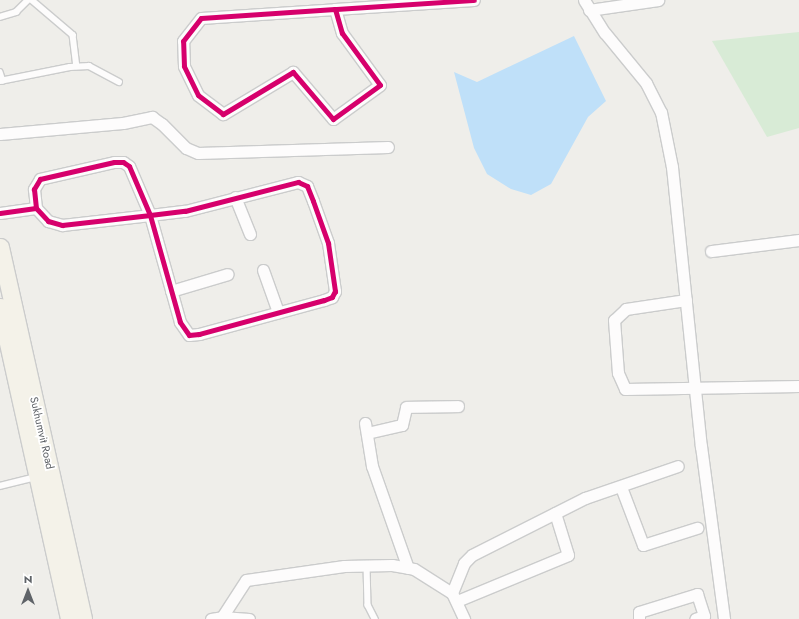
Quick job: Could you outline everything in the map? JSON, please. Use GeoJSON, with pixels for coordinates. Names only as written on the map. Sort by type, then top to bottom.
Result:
{"type":"FeatureCollection","features":[{"type":"Feature","properties":{"kind":"main road","name":"Sukhumvit Road"},"geometry":{"type":"LineString","coordinates":[[0,247],[83,619]]}},
{"type":"Feature","properties":{"kind":"main road","name":"Sukhumvit Road"},"geometry":{"type":"LineString","coordinates":[[1,316],[69,619]]}},
{"type":"Feature","properties":{"kind":"street"},"geometry":{"type":"LineString","coordinates":[[335,9],[342,33],[380,85],[333,119],[293,72],[223,114],[198,95],[184,66],[183,41],[201,18],[335,9],[474,0]]}},
{"type":"Feature","properties":{"kind":"street"},"geometry":{"type":"LineString","coordinates":[[587,5],[658,0]]}},
{"type":"Feature","properties":{"kind":"street"},"geometry":{"type":"LineString","coordinates":[[587,5],[646,83],[661,112],[672,167],[695,386],[724,619]]}},
{"type":"Feature","properties":{"kind":"street"},"geometry":{"type":"LineString","coordinates":[[0,134],[123,123],[152,118],[162,124],[186,148],[198,153],[388,147]]}},
{"type":"Feature","properties":{"kind":"street"},"geometry":{"type":"LineString","coordinates":[[150,215],[62,225],[48,221],[36,208],[34,189],[40,179],[122,162],[133,172],[150,215],[183,329],[189,335],[199,334],[324,300],[332,297],[335,291],[328,243],[307,186],[298,182],[185,211],[150,215]]}},
{"type":"Feature","properties":{"kind":"street"},"geometry":{"type":"LineString","coordinates":[[235,197],[250,234]]}},
{"type":"Feature","properties":{"kind":"street"},"geometry":{"type":"LineString","coordinates":[[0,213],[36,208]]}},
{"type":"Feature","properties":{"kind":"street"},"geometry":{"type":"LineString","coordinates":[[711,250],[799,240]]}},
{"type":"Feature","properties":{"kind":"street"},"geometry":{"type":"LineString","coordinates":[[263,270],[278,312]]}},
{"type":"Feature","properties":{"kind":"street"},"geometry":{"type":"LineString","coordinates":[[171,291],[228,274]]}},
{"type":"Feature","properties":{"kind":"street"},"geometry":{"type":"LineString","coordinates":[[686,300],[626,309],[614,320],[618,373],[625,389],[695,386],[799,386]]}},
{"type":"Feature","properties":{"kind":"street"},"geometry":{"type":"LineString","coordinates":[[408,568],[372,466],[366,428],[402,425],[406,407],[458,406]]}},
{"type":"Feature","properties":{"kind":"street"},"geometry":{"type":"LineString","coordinates":[[455,597],[464,563],[472,555],[600,491],[620,487],[678,466]]}},
{"type":"Feature","properties":{"kind":"street"},"geometry":{"type":"LineString","coordinates":[[620,487],[643,545],[697,528]]}},
{"type":"Feature","properties":{"kind":"street"},"geometry":{"type":"LineString","coordinates":[[455,597],[568,555],[555,514]]}},
{"type":"Feature","properties":{"kind":"street"},"geometry":{"type":"LineString","coordinates":[[222,617],[246,580],[344,566],[366,565],[408,568],[455,597],[464,619]]}},
{"type":"Feature","properties":{"kind":"street"},"geometry":{"type":"LineString","coordinates":[[639,619],[639,612],[697,594],[704,616],[695,619]]}},
{"type":"Feature","properties":{"kind":"street"},"geometry":{"type":"LineString","coordinates":[[210,619],[222,617],[249,619]]}},
{"type":"Feature","properties":{"kind":"lane"},"geometry":{"type":"LineString","coordinates":[[0,17],[16,12],[28,0]]}},
{"type":"Feature","properties":{"kind":"lane"},"geometry":{"type":"LineString","coordinates":[[32,0],[73,35],[77,66]]}},
{"type":"Feature","properties":{"kind":"lane"},"geometry":{"type":"LineString","coordinates":[[0,72],[1,81],[77,66],[89,66],[119,82]]}},
{"type":"Feature","properties":{"kind":"lane"},"geometry":{"type":"LineString","coordinates":[[0,486],[38,476]]}},
{"type":"Feature","properties":{"kind":"lane"},"geometry":{"type":"LineString","coordinates":[[366,565],[368,605],[375,619]]}},
{"type":"Feature","properties":{"kind":"green space"},"geometry":{"type":"Polygon","coordinates":[[[799,32],[799,128],[767,137],[712,41],[799,32]]]}},
{"type":"Feature","properties":{"kind":"water"},"geometry":{"type":"Polygon","coordinates":[[[574,36],[606,101],[588,117],[551,184],[531,195],[511,189],[487,174],[474,148],[454,72],[477,82],[574,36]]]}},
{"type":"Feature","properties":{"kind":"cycle path"},"geometry":{"type":"LineString","coordinates":[[335,9],[342,33],[380,85],[333,119],[293,72],[223,114],[198,95],[184,66],[183,41],[201,18],[335,9],[474,0]]}},
{"type":"Feature","properties":{"kind":"cycle path"},"geometry":{"type":"LineString","coordinates":[[0,213],[36,208],[48,221],[62,225],[150,215],[185,211],[298,182],[307,186],[328,243],[335,291],[332,297],[324,300],[199,334],[189,335],[180,322],[150,215],[129,166],[123,162],[114,162],[40,179],[34,189],[36,208]]}}]}
